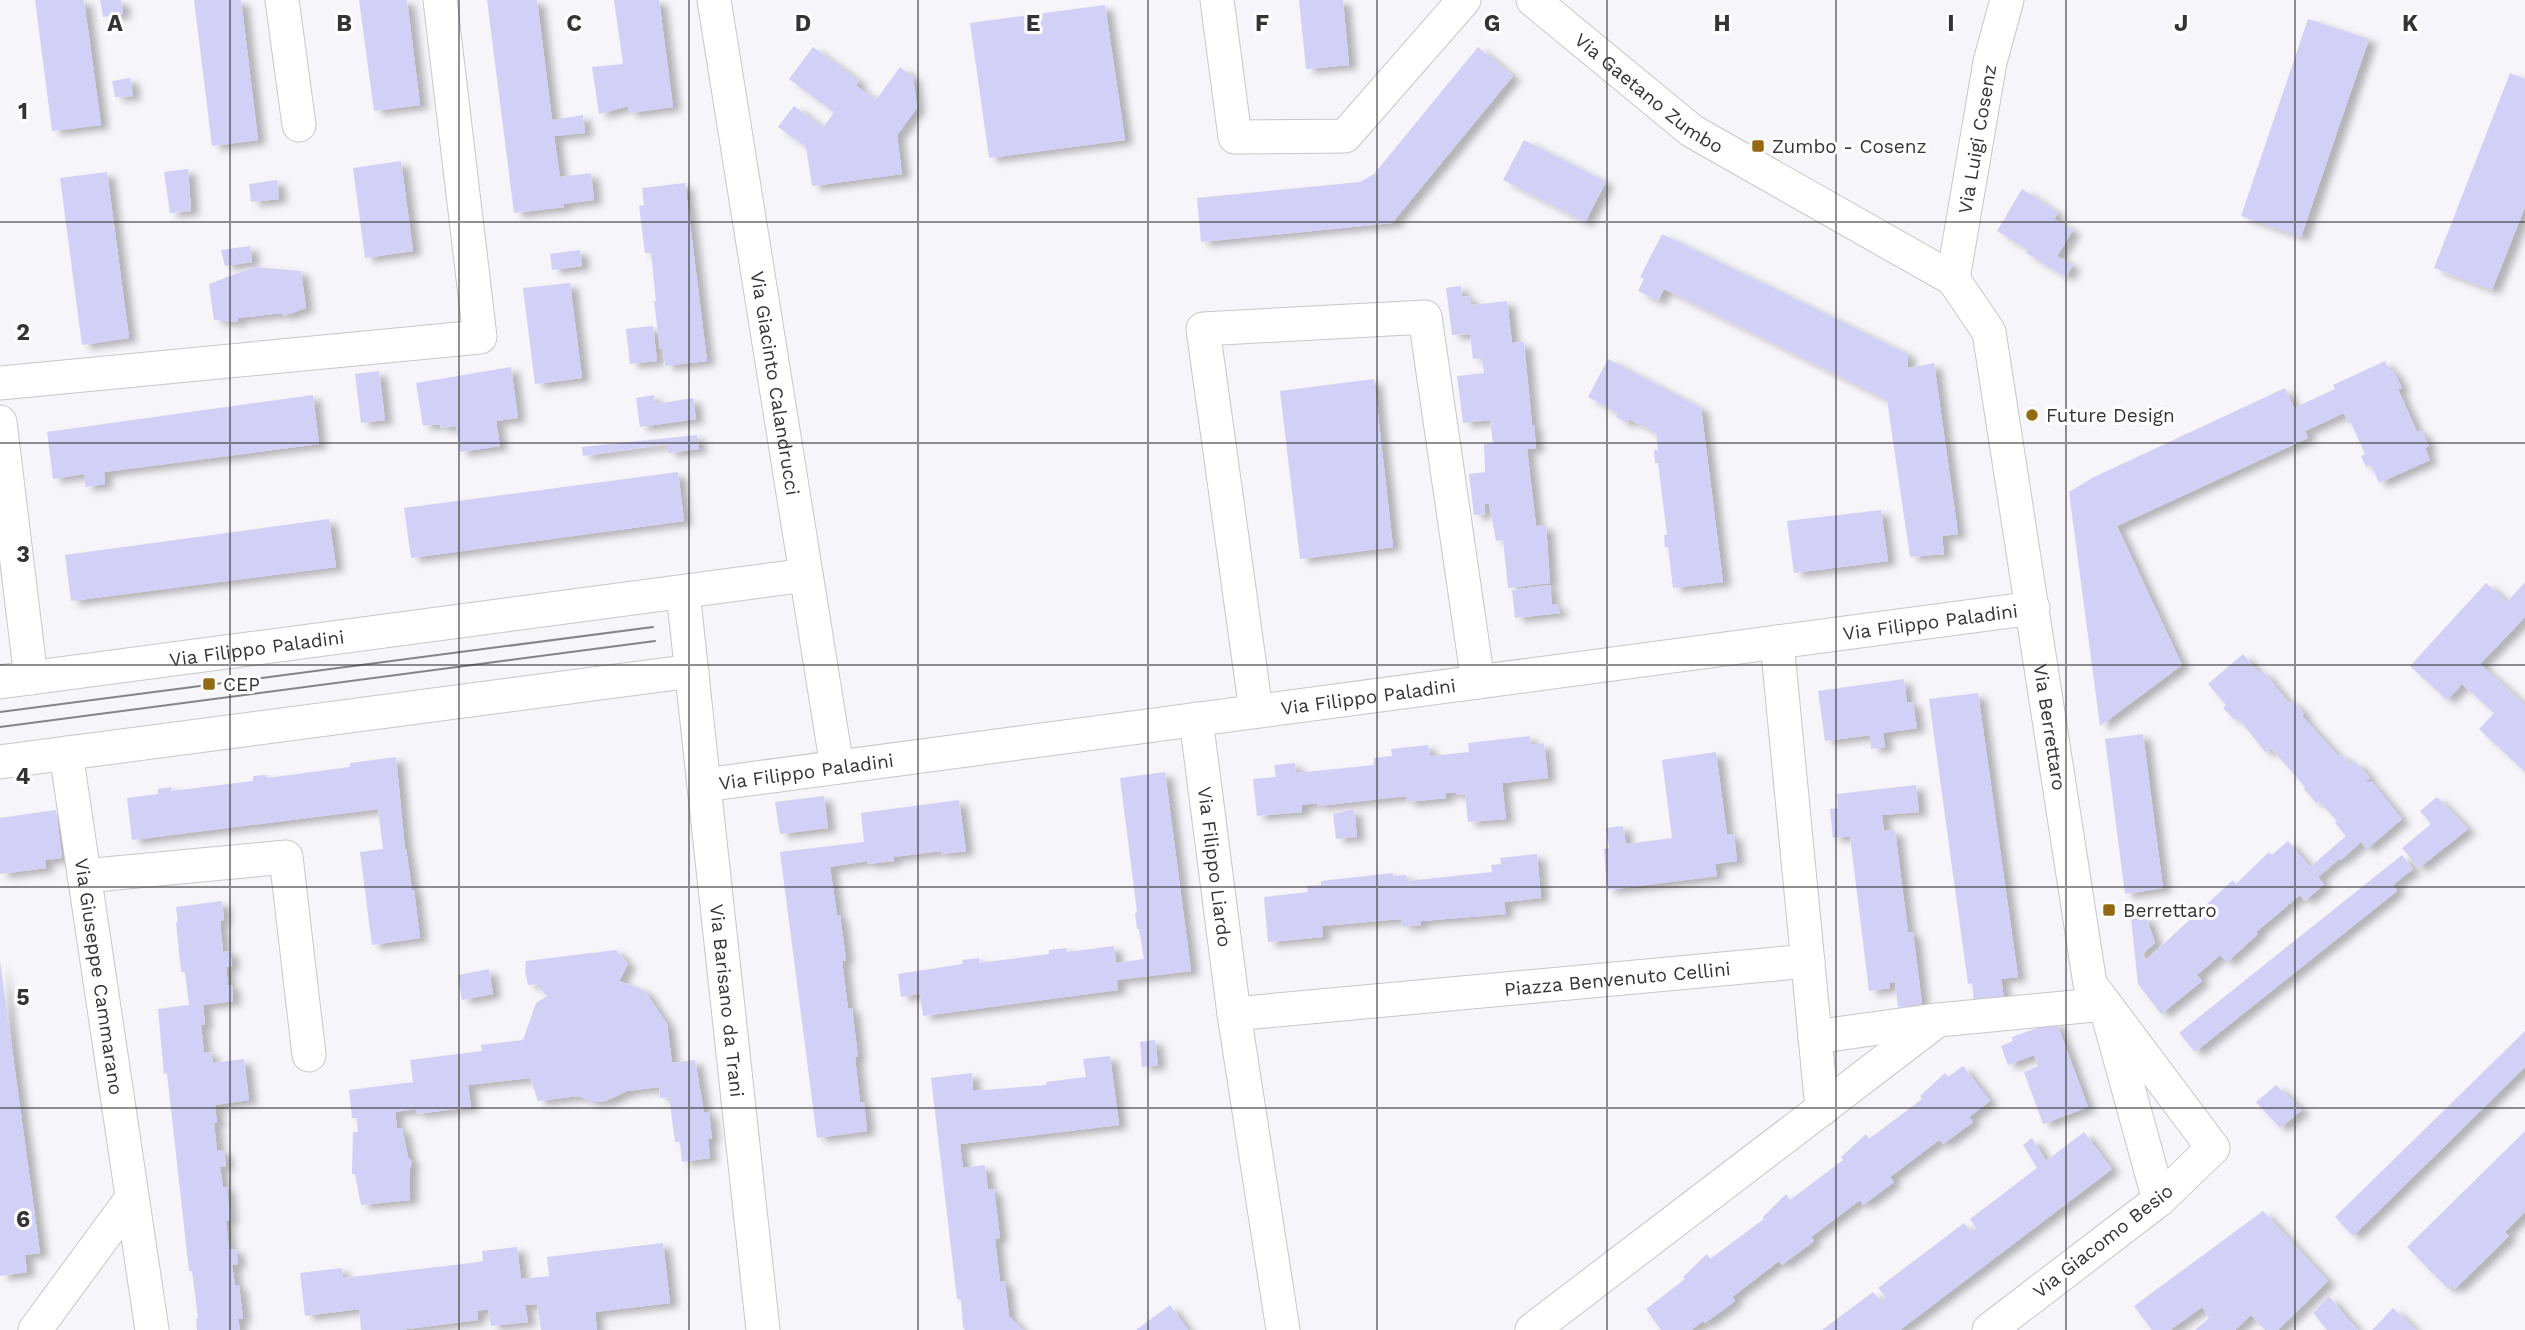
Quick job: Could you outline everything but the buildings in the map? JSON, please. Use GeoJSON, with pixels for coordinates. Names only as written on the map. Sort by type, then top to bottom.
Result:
{"type":"FeatureCollection","features":[{"type":"Feature","properties":{"kind":"street"},"geometry":{"type":"LineString","coordinates":[[282,0],[299,125]]}},
{"type":"Feature","properties":{"kind":"street"},"geometry":{"type":"LineString","coordinates":[[0,383],[480,337],[440,0]]}},
{"type":"Feature","properties":{"kind":"street","name":"Via Giacinto Calandrucci"},"geometry":{"type":"LineString","coordinates":[[714,0],[837,767]]}},
{"type":"Feature","properties":{"kind":"street"},"geometry":{"type":"LineString","coordinates":[[1217,0],[1235,137],[1249,137],[1345,136],[1464,0]]}},
{"type":"Feature","properties":{"kind":"street","name":"Via Gaetano Zumbo"},"geometry":{"type":"LineString","coordinates":[[1533,0],[1692,131],[1953,279]]}},
{"type":"Feature","properties":{"kind":"street","name":"Via Luigi Cosenz"},"geometry":{"type":"LineString","coordinates":[[1953,279],[1990,62],[2007,0]]}},
{"type":"Feature","properties":{"kind":"street","name":"Via Berrettaro"},"geometry":{"type":"LineString","coordinates":[[1953,279],[1989,332],[2090,984],[2213,1148]]}},
{"type":"Feature","properties":{"kind":"street"},"geometry":{"type":"LineString","coordinates":[[1256,711],[1203,329],[1425,317],[1478,682]]}},
{"type":"Feature","properties":{"kind":"street"},"geometry":{"type":"LineString","coordinates":[[0,422],[15,680]]}},
{"type":"Feature","properties":{"kind":"street","name":"Via Filippo Paladini"},"geometry":{"type":"LineString","coordinates":[[15,680],[806,575]]}},
{"type":"Feature","properties":{"kind":"street","name":"Via Barisano da Trani"},"geometry":{"type":"LineString","coordinates":[[683,592],[763,1330]]}},
{"type":"Feature","properties":{"kind":"street","name":"Via Filippo Paladini"},"geometry":{"type":"LineString","coordinates":[[704,785],[2033,608]]}},
{"type":"Feature","properties":{"kind":"street"},"geometry":{"type":"LineString","coordinates":[[1777,642],[1822,1109]]}},
{"type":"Feature","properties":{"kind":"street"},"geometry":{"type":"LineString","coordinates":[[0,762],[692,671]]}},
{"type":"Feature","properties":{"kind":"street","name":"Via Filippo Liardo"},"geometry":{"type":"LineString","coordinates":[[1196,719],[1234,1014]]}},
{"type":"Feature","properties":{"kind":"street","name":"Via Giuseppe Cammarano"},"geometry":{"type":"LineString","coordinates":[[66,754],[152,1330]]}},
{"type":"Feature","properties":{"kind":"street"},"geometry":{"type":"LineString","coordinates":[[84,876],[286,857],[309,1055]]}},
{"type":"Feature","properties":{"kind":"street","name":"Piazza Benvenuto Cellini"},"geometry":{"type":"LineString","coordinates":[[1234,1014],[1808,961]]}},
{"type":"Feature","properties":{"kind":"street"},"geometry":{"type":"LineString","coordinates":[[1815,1038],[1938,1020],[2105,1004],[2159,1200]]}},
{"type":"Feature","properties":{"kind":"street"},"geometry":{"type":"LineString","coordinates":[[1234,1014],[1283,1330]]}},
{"type":"Feature","properties":{"kind":"street"},"geometry":{"type":"LineString","coordinates":[[1532,1330],[1938,1020]]}},
{"type":"Feature","properties":{"kind":"street","name":"Via Giacomo Besio"},"geometry":{"type":"LineString","coordinates":[[1989,1330],[2159,1200],[2213,1148]]}},
{"type":"Feature","properties":{"kind":"street"},"geometry":{"type":"LineString","coordinates":[[34,1330],[132,1198]]}},
{"type":"Feature","properties":{"kind":"tram line"},"geometry":{"type":"LineString","coordinates":[[0,712],[653,627]]}},
{"type":"Feature","properties":{"kind":"tram line"},"geometry":{"type":"LineString","coordinates":[[0,727],[655,641]]}},
{"type":"Feature","properties":{"kind":"place","name":"Zumbo - Cosenz"},"geometry":{"type":"Point","coordinates":[1758,146]}},
{"type":"Feature","properties":{"kind":"place","name":"Future Design"},"geometry":{"type":"Point","coordinates":[2032,415]}},
{"type":"Feature","properties":{"kind":"place","name":"CEP"},"geometry":{"type":"Point","coordinates":[209,684]}},
{"type":"Feature","properties":{"kind":"place","name":"Berrettaro"},"geometry":{"type":"Point","coordinates":[2109,910]}}]}
